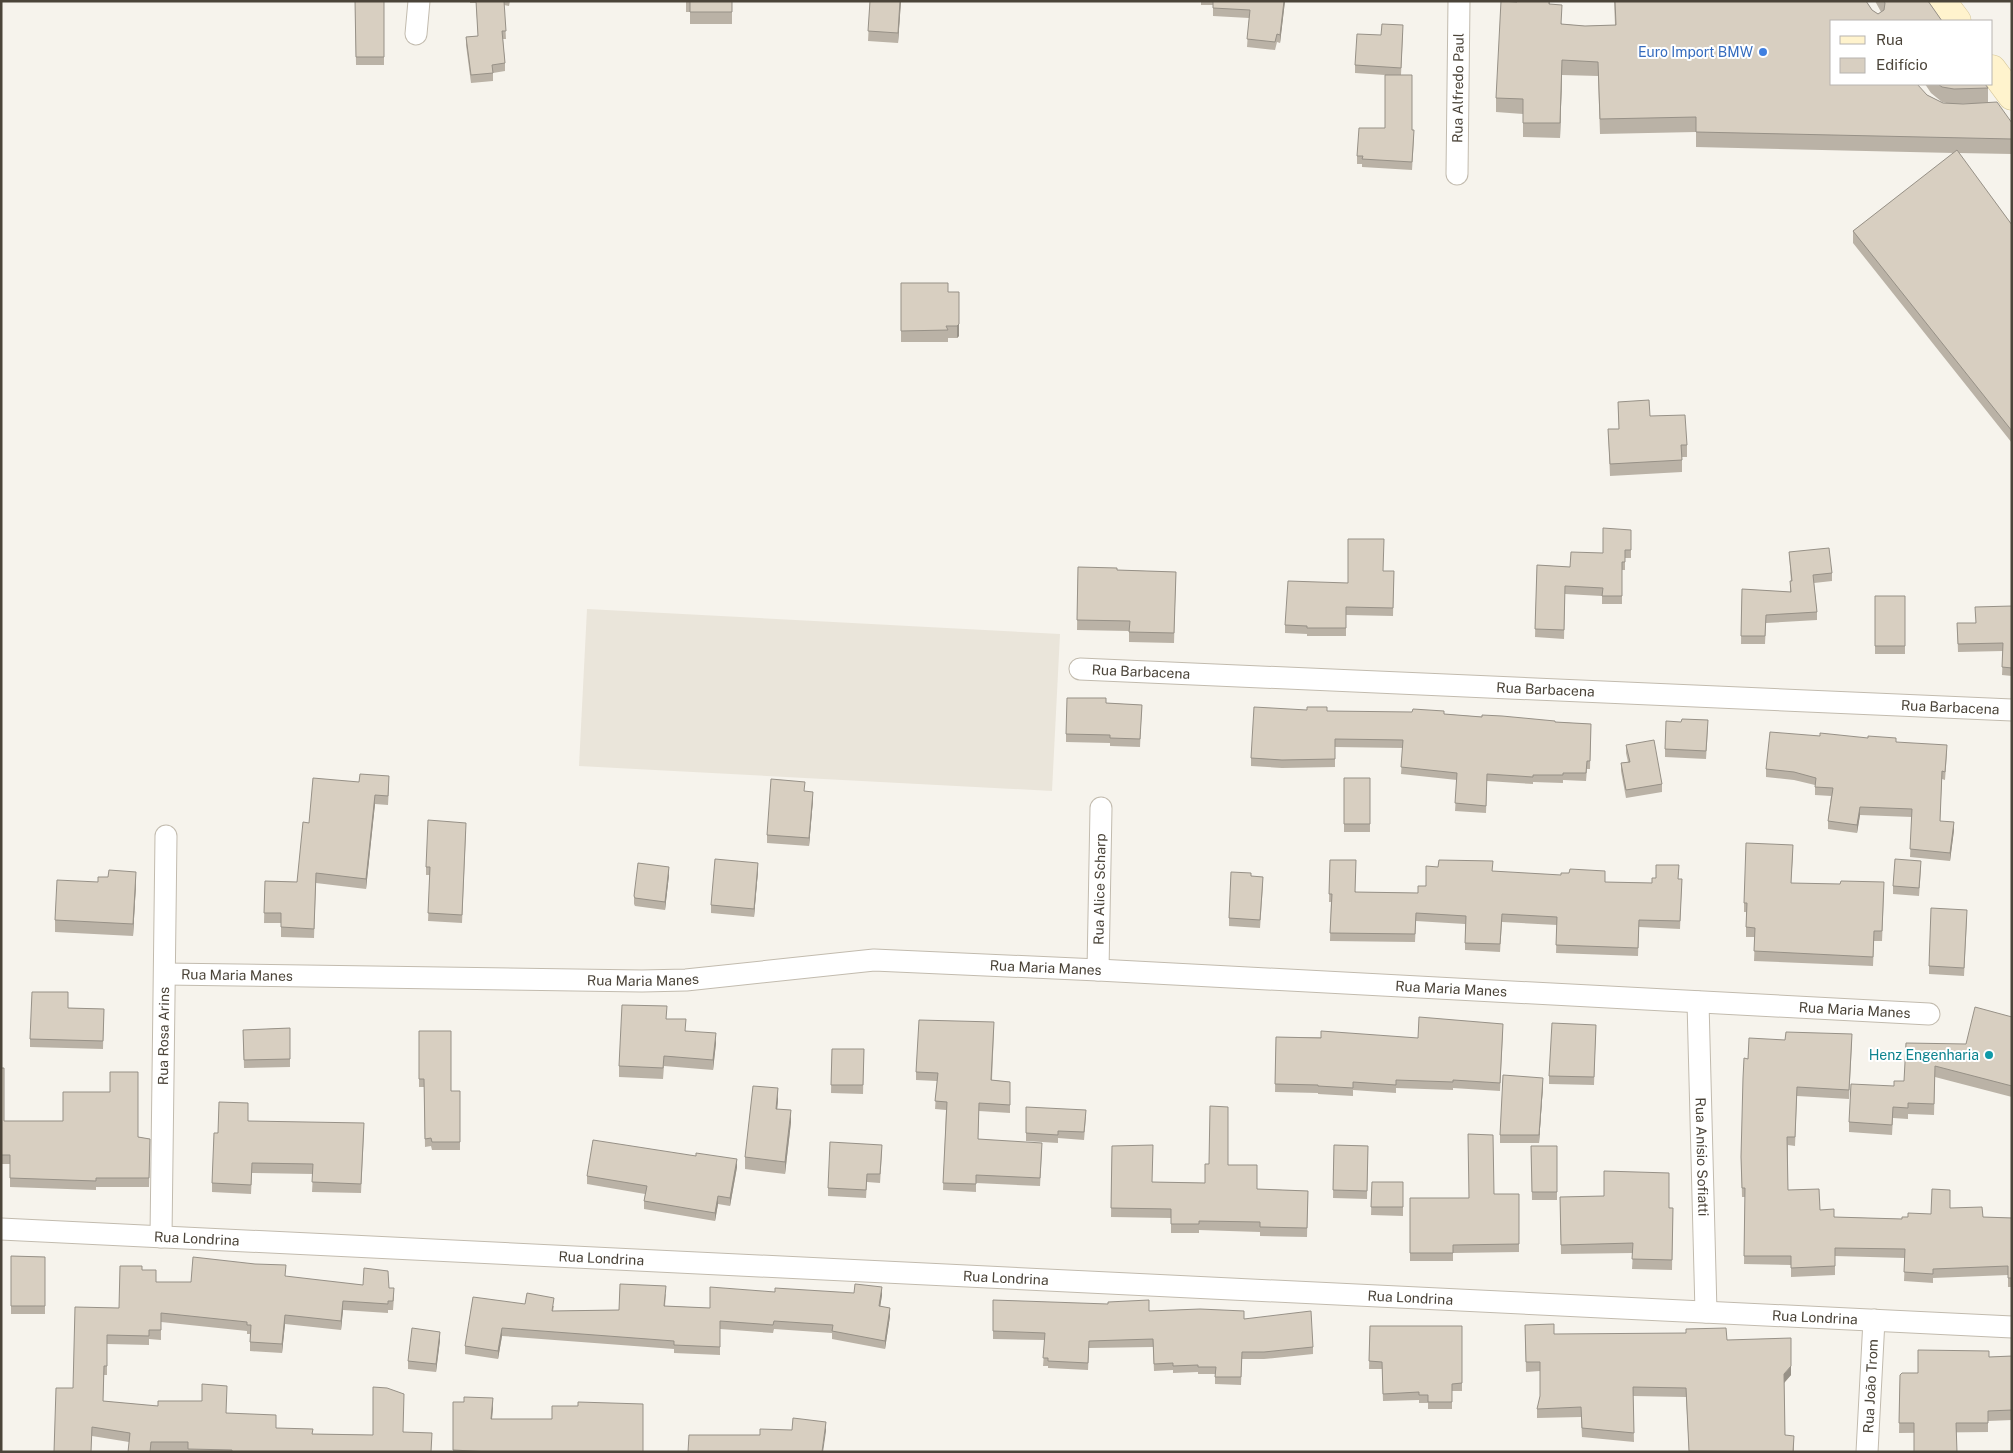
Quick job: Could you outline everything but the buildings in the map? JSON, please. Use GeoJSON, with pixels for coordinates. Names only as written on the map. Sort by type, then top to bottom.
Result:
{"type":"FeatureCollection","features":[{"type":"Feature","properties":{"kind":"main road"},"geometry":{"type":"LineString","coordinates":[[1942,1],[1956,20]]}},
{"type":"Feature","properties":{"kind":"main road"},"geometry":{"type":"LineString","coordinates":[[1993,70],[2012,96]]}},
{"type":"Feature","properties":{"kind":"street"},"geometry":{"type":"LineString","coordinates":[[416,34],[419,1]]}},
{"type":"Feature","properties":{"kind":"street","name":"Rua Alfredo Paul"},"geometry":{"type":"LineString","coordinates":[[1457,174],[1459,1]]}},
{"type":"Feature","properties":{"kind":"street","name":"Rua Barbacena"},"geometry":{"type":"LineString","coordinates":[[1080,669],[2012,710]]}},
{"type":"Feature","properties":{"kind":"street","name":"Rua Alice Scharp"},"geometry":{"type":"LineString","coordinates":[[1098,970],[1101,808]]}},
{"type":"Feature","properties":{"kind":"street","name":"Rua Rosa Arins"},"geometry":{"type":"LineString","coordinates":[[161,1237],[166,836]]}},
{"type":"Feature","properties":{"kind":"street","name":"Rua Maria Manes"},"geometry":{"type":"LineString","coordinates":[[165,974],[642,981],[686,980],[874,960],[1929,1014]]}},
{"type":"Feature","properties":{"kind":"street","name":"Rua Anísio Sofiatti"},"geometry":{"type":"LineString","coordinates":[[1698,1002],[1706,1312]]}},
{"type":"Feature","properties":{"kind":"street","name":"Rua Londrina"},"geometry":{"type":"LineString","coordinates":[[1,1229],[2012,1327]]}},
{"type":"Feature","properties":{"kind":"street","name":"Rua João Trom"},"geometry":{"type":"LineString","coordinates":[[1867,1452],[1874,1320]]}},
{"type":"Feature","properties":{"kind":"shaded area"},"geometry":{"type":"Polygon","coordinates":[[[587,609],[1060,634],[1052,791],[579,766],[587,609]]]}},
{"type":"Feature","properties":{"kind":"place","name":"Euro Import BMW"},"geometry":{"type":"Point","coordinates":[1763,52]}},
{"type":"Feature","properties":{"kind":"place","name":"Henz Engenharia"},"geometry":{"type":"Point","coordinates":[1989,1055]}}]}
